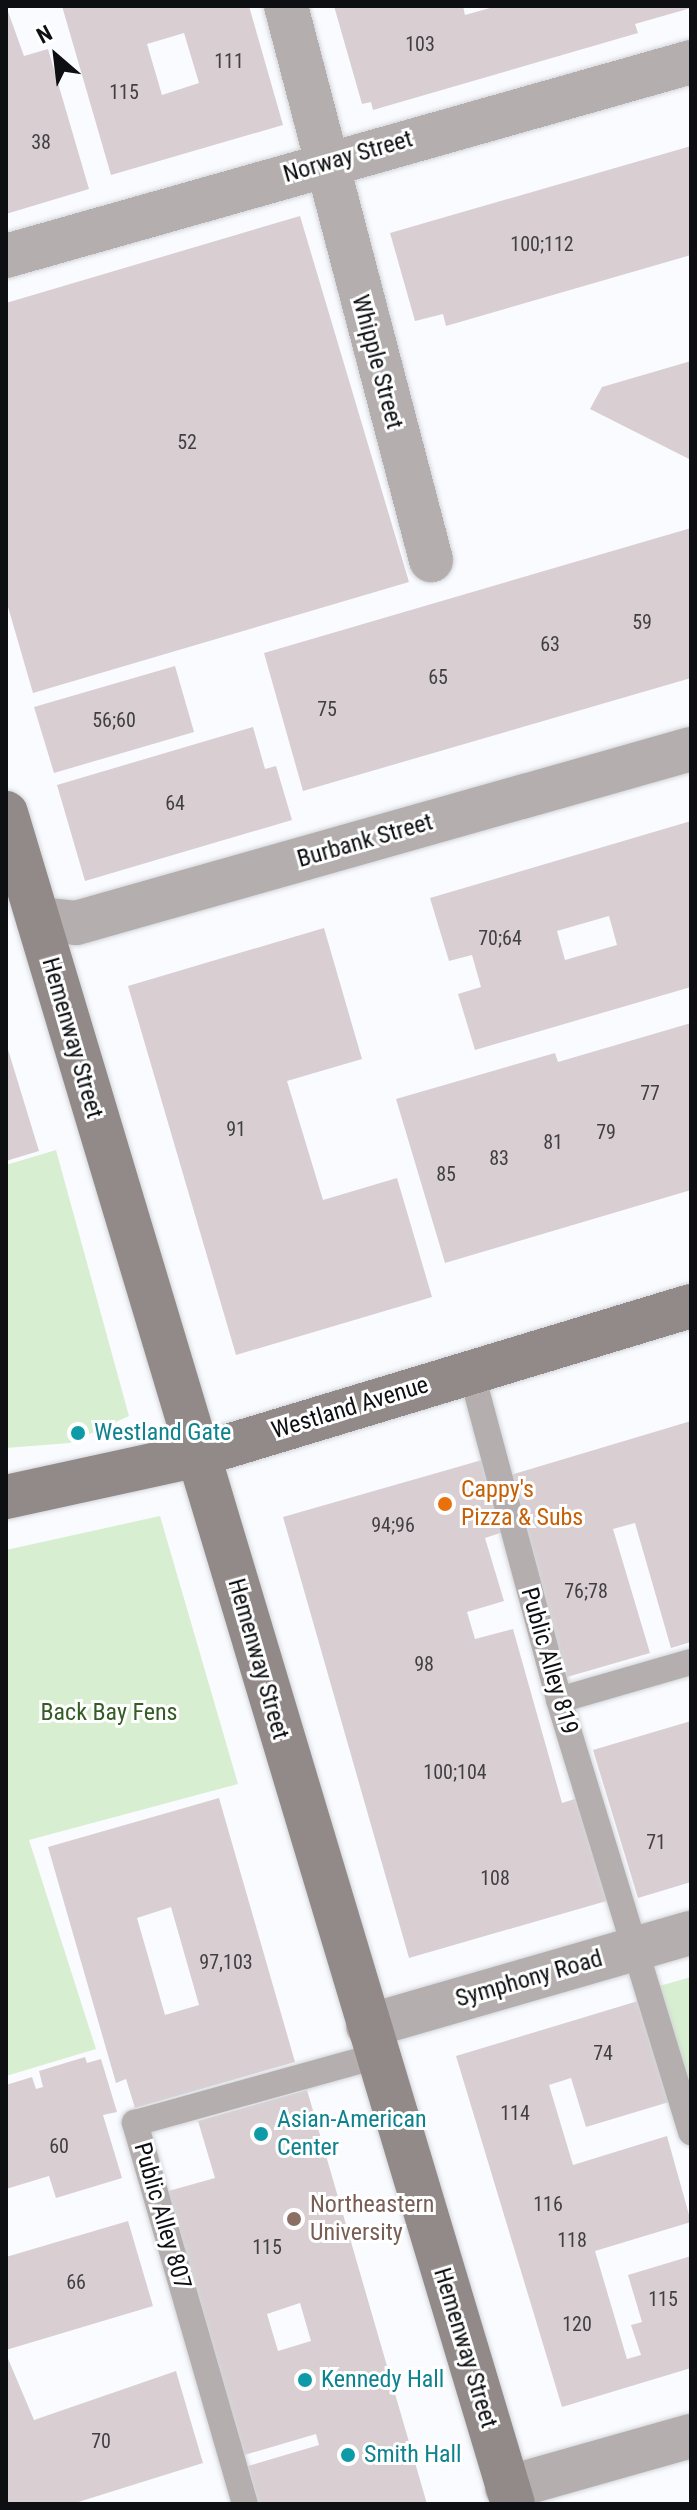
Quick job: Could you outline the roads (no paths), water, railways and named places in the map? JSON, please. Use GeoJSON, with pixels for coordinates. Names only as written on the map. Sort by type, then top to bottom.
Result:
{"type":"FeatureCollection","features":[{"type":"Feature","properties":{"kind":"main road","name":"Hemenway Street"},"geometry":{"type":"LineString","coordinates":[[9,836],[38,919],[510,2496]]}},
{"type":"Feature","properties":{"kind":"main road","name":"Westland Avenue"},"geometry":{"type":"LineString","coordinates":[[6,1497],[198,1455],[691,1306]]}},
{"type":"Feature","properties":{"kind":"street","name":"Whipple Street"},"geometry":{"type":"LineString","coordinates":[[286,6],[324,163],[431,560]]}},
{"type":"Feature","properties":{"kind":"street","name":"Norway Street"},"geometry":{"type":"LineString","coordinates":[[6,256],[324,163],[691,62]]}},
{"type":"Feature","properties":{"kind":"street","name":"Burbank Street"},"geometry":{"type":"LineString","coordinates":[[38,919],[76,923],[691,749]]}},
{"type":"Feature","properties":{"kind":"street","name":"Symphony Road"},"geometry":{"type":"LineString","coordinates":[[372,2041],[636,1949],[691,1933]]}},
{"type":"Feature","properties":{"kind":"street"},"geometry":{"type":"LineString","coordinates":[[510,2496],[691,2436]]}},
{"type":"Feature","properties":{"kind":"lane","name":"Public Alley 819"},"geometry":{"type":"LineString","coordinates":[[471,1371],[559,1700],[691,2132]]}},
{"type":"Feature","properties":{"kind":"lane"},"geometry":{"type":"LineString","coordinates":[[559,1700],[691,1662]]}},
{"type":"Feature","properties":{"kind":"lane","name":"Public Alley 807"},"geometry":{"type":"LineString","coordinates":[[245,2504],[135,2123],[372,2041]]}},
{"type":"Feature","properties":{"kind":"place","name":"Westland Gate"},"geometry":{"type":"Point","coordinates":[78,1433]}},
{"type":"Feature","properties":{"kind":"place","name":"Cappy's Pizza & Subs"},"geometry":{"type":"Point","coordinates":[445,1504]}},
{"type":"Feature","properties":{"kind":"place","name":"Asian-American Center"},"geometry":{"type":"Point","coordinates":[261,2134]}},
{"type":"Feature","properties":{"kind":"place","name":"Northeastern University"},"geometry":{"type":"Point","coordinates":[294,2219]}},
{"type":"Feature","properties":{"kind":"place","name":"Kennedy Hall"},"geometry":{"type":"Point","coordinates":[305,2380]}},
{"type":"Feature","properties":{"kind":"place","name":"Smith Hall"},"geometry":{"type":"Point","coordinates":[348,2455]}},
{"type":"Feature","properties":{"kind":"park label","name":"Back Bay Fens"},"geometry":{"type":"Point","coordinates":[109,1713]}}]}
